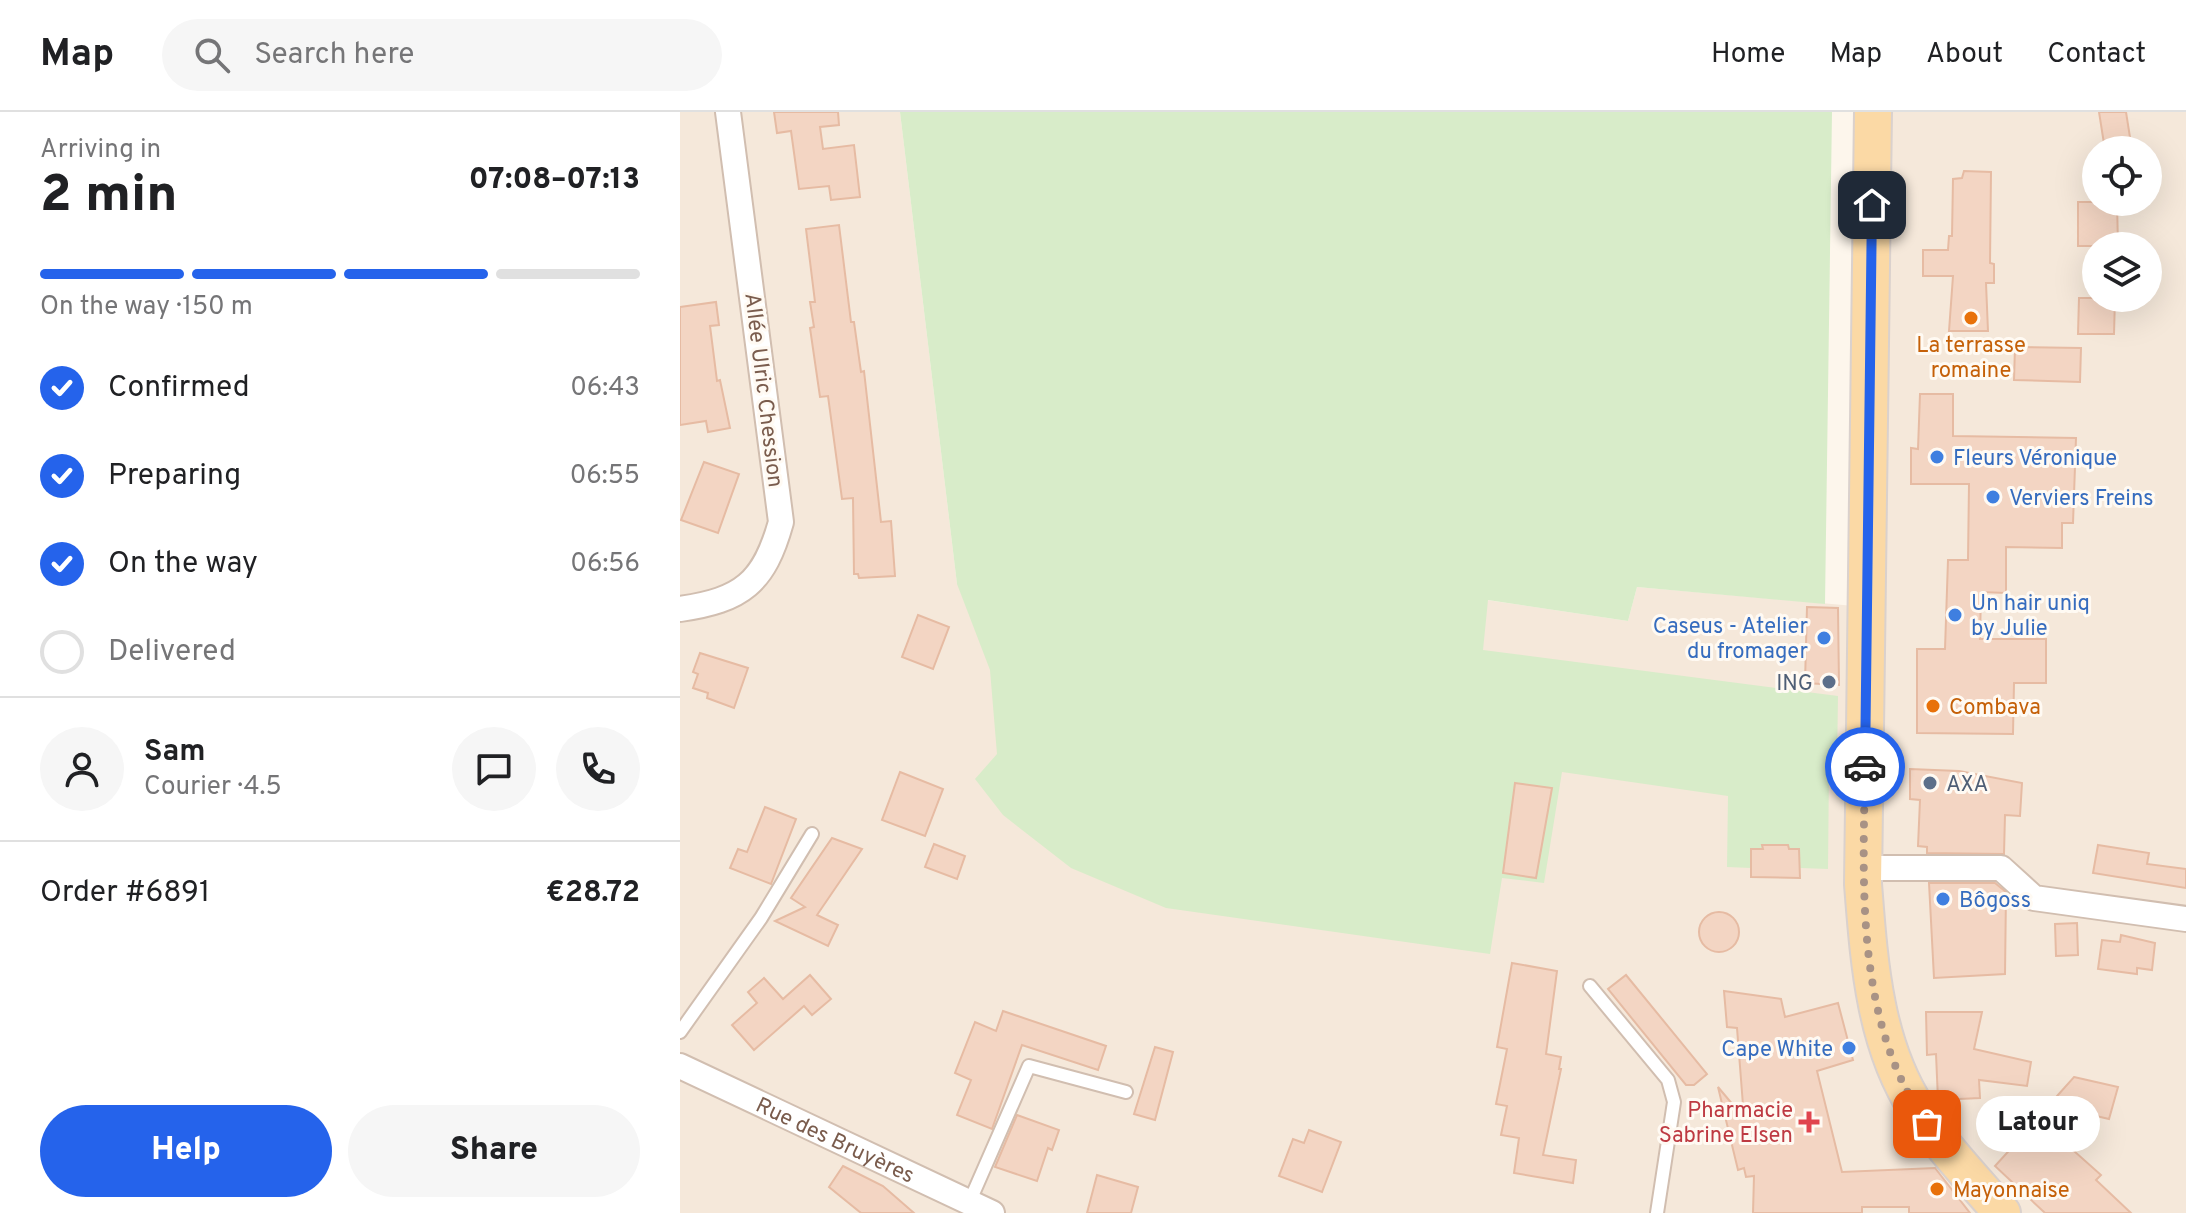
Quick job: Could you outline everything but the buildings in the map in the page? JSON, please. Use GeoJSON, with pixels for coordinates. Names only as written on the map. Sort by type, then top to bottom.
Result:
{"type":"FeatureCollection","features":[{"type":"Feature","properties":{"kind":"main road"},"geometry":{"type":"LineString","coordinates":[[1873,112],[1863,876],[1873,988],[1888,1048],[1915,1106],[1940,1142],[2002,1213]]}},
{"type":"Feature","properties":{"kind":"street","name":"Allée Ulric Chession"},"geometry":{"type":"LineString","coordinates":[[680,609],[718,604],[742,591],[765,567],[781,522],[728,112]]}},
{"type":"Feature","properties":{"kind":"street"},"geometry":{"type":"LineString","coordinates":[[1863,876],[2001,868],[2034,898],[2186,919]]}},
{"type":"Feature","properties":{"kind":"street","name":"Rue des Bruyères"},"geometry":{"type":"LineString","coordinates":[[680,1066],[992,1213]]}},
{"type":"Feature","properties":{"kind":"lane"},"geometry":{"type":"LineString","coordinates":[[680,1032],[761,918],[812,834]]}},
{"type":"Feature","properties":{"kind":"lane"},"geometry":{"type":"LineString","coordinates":[[1590,986],[1673,1090],[1674,1102],[1657,1213]]}},
{"type":"Feature","properties":{"kind":"lane"},"geometry":{"type":"LineString","coordinates":[[969,1203],[1029,1066],[1126,1092]]}},
{"type":"Feature","properties":{"kind":"shaded area"},"geometry":{"type":"Polygon","coordinates":[[[680,112],[900,112],[957,584],[1482,651],[1487,600],[1628,621],[1637,587],[1877,608],[1878,112],[2186,112],[2186,1213],[680,1213],[680,112]]]}},
{"type":"Feature","properties":{"kind":"green space"},"geometry":{"type":"Polygon","coordinates":[[[900,112],[1832,112],[1825,604],[1637,587],[1628,621],[1488,600],[1483,650],[1838,696],[1837,766],[1829,767],[1828,869],[1800,868],[1799,850],[1789,849],[1788,845],[1763,845],[1763,849],[1751,849],[1751,868],[1727,867],[1728,796],[1562,772],[1544,883],[1502,878],[1490,954],[1166,908],[1071,868],[1003,815],[975,779],[997,754],[990,670],[957,584],[900,112]]]}},
{"type":"Feature","properties":{"kind":"way so far"},"geometry":{"type":"LineString","coordinates":[[1865,767],[1863,884],[1873,988],[1888,1048],[1915,1106],[1927,1124]]}},
{"type":"Feature","properties":{"kind":"place","name":"La terrasse romaine"},"geometry":{"type":"Point","coordinates":[1971,318]}},
{"type":"Feature","properties":{"kind":"place","name":"Fleurs Véronique"},"geometry":{"type":"Point","coordinates":[1937,457]}},
{"type":"Feature","properties":{"kind":"place","name":"Verviers Freins"},"geometry":{"type":"Point","coordinates":[1993,497]}},
{"type":"Feature","properties":{"kind":"place","name":"Un hair uniq by Julie"},"geometry":{"type":"Point","coordinates":[1955,615]}},
{"type":"Feature","properties":{"kind":"place","name":"Caseus - Atelier du fromager"},"geometry":{"type":"Point","coordinates":[1824,638]}},
{"type":"Feature","properties":{"kind":"place","name":"ING"},"geometry":{"type":"Point","coordinates":[1829,682]}},
{"type":"Feature","properties":{"kind":"place","name":"Combava"},"geometry":{"type":"Point","coordinates":[1933,706]}},
{"type":"Feature","properties":{"kind":"place","name":"AXA"},"geometry":{"type":"Point","coordinates":[1930,783]}},
{"type":"Feature","properties":{"kind":"place","name":"Bôgoss"},"geometry":{"type":"Point","coordinates":[1943,899]}},
{"type":"Feature","properties":{"kind":"place","name":"Cape White"},"geometry":{"type":"Point","coordinates":[1849,1048]}},
{"type":"Feature","properties":{"kind":"place","name":"Pharmacie Sabrine Elsen"},"geometry":{"type":"Point","coordinates":[1809,1122]}},
{"type":"Feature","properties":{"kind":"place","name":"Latour"},"geometry":{"type":"Point","coordinates":[1927,1124]}},
{"type":"Feature","properties":{"kind":"place","name":"Mayonnaise"},"geometry":{"type":"Point","coordinates":[1937,1189]}},
{"type":"Feature","properties":{"kind":"route"},"geometry":{"type":"LineString","coordinates":[[1865,767],[1872,205]]}}]}
